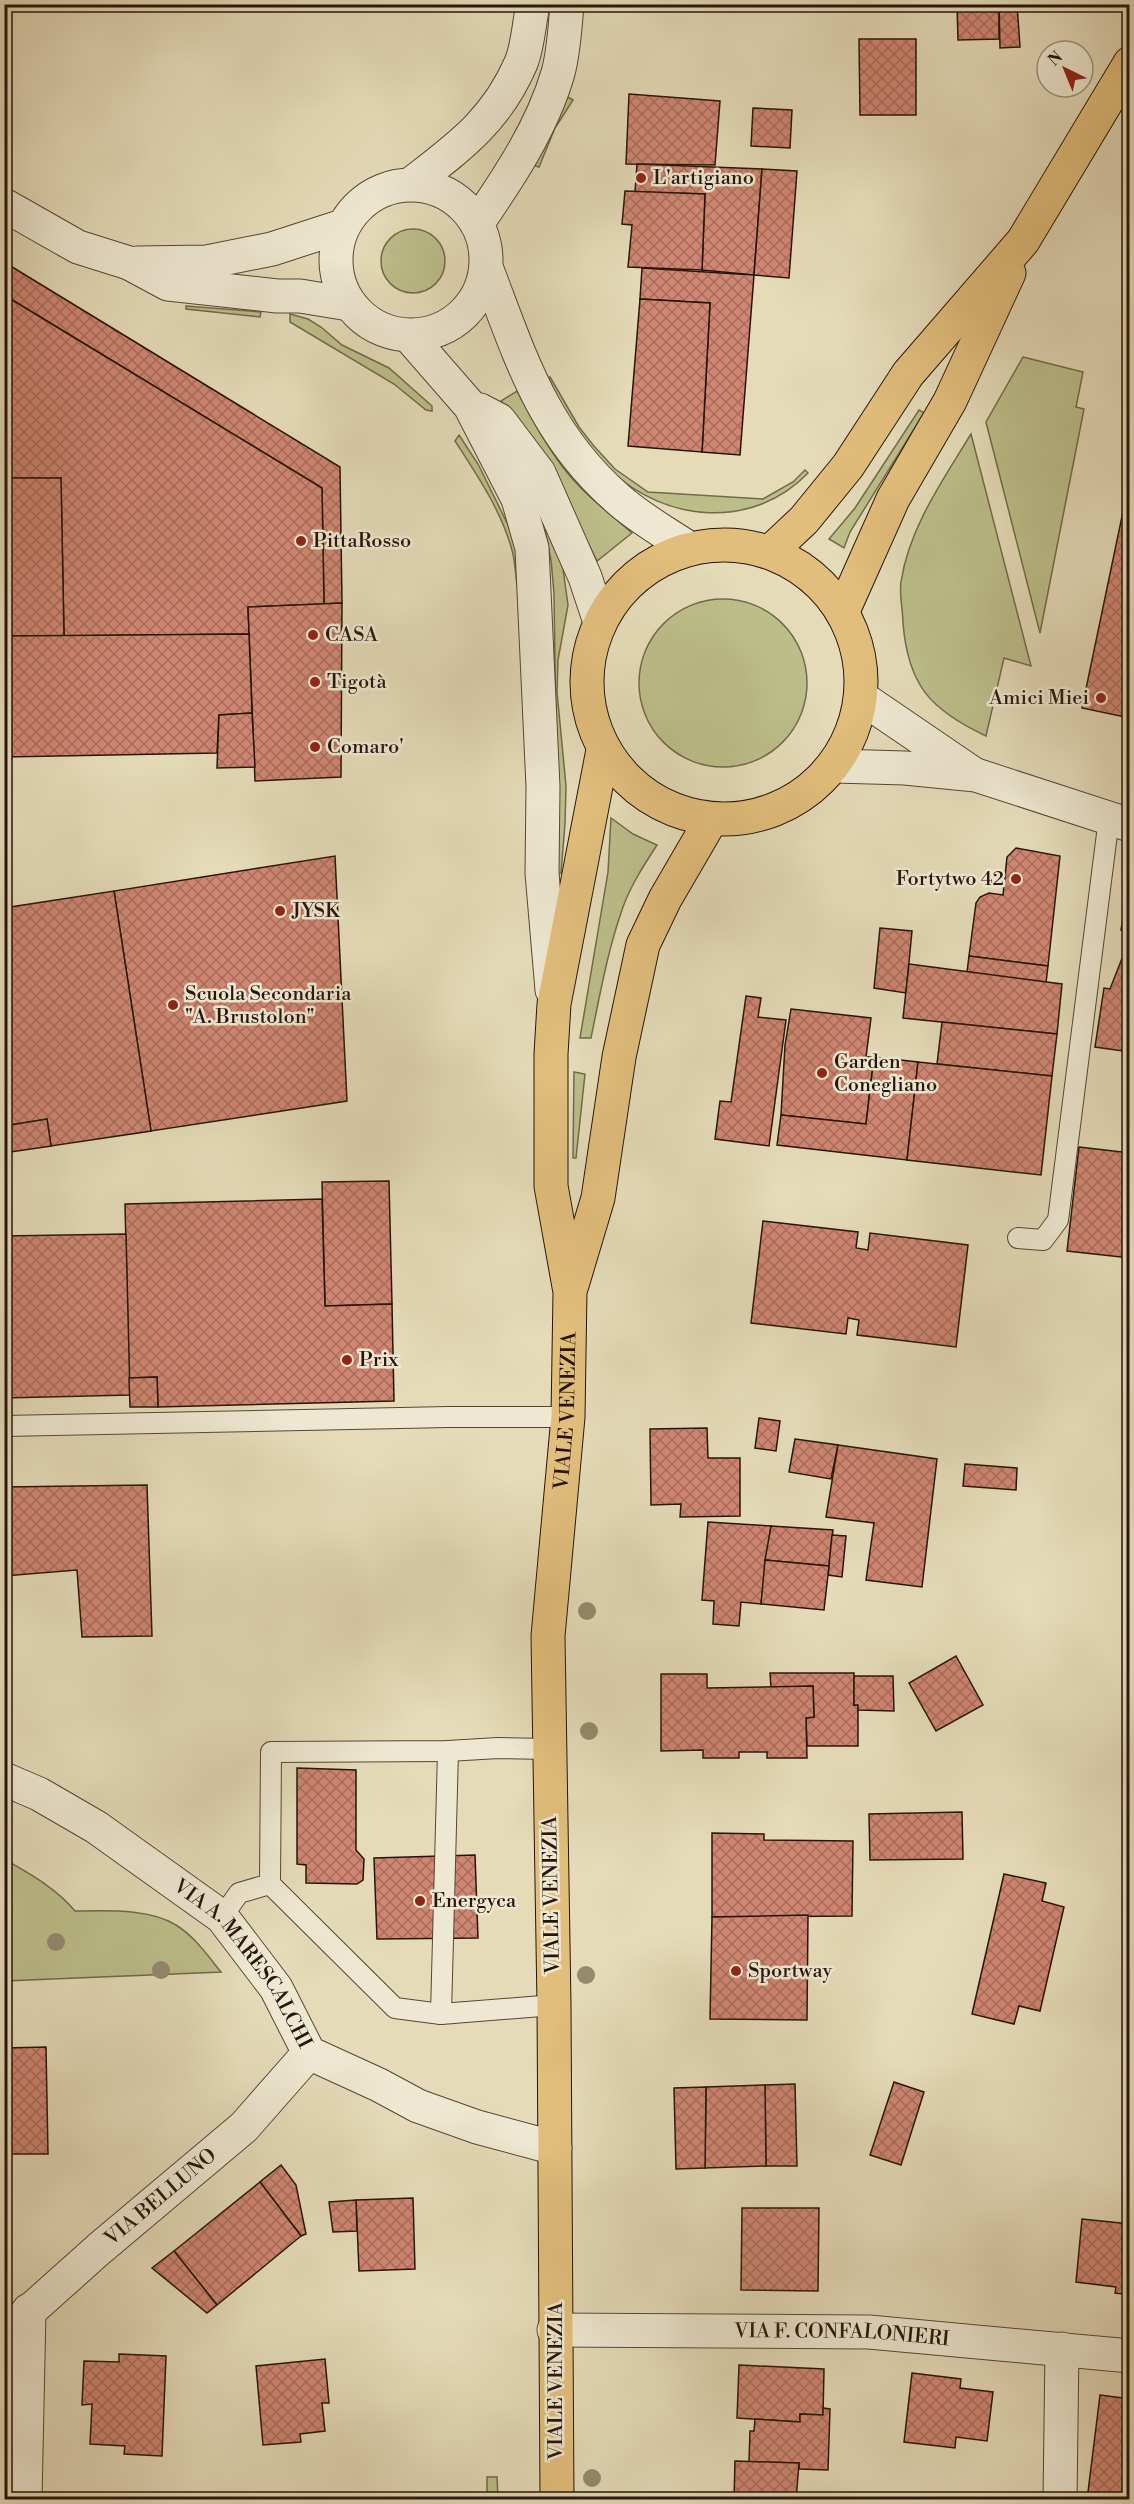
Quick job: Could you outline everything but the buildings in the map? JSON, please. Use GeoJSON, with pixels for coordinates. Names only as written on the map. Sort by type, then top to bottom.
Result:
{"type":"FeatureCollection","features":[{"type":"Feature","properties":{"kind":"main road"},"geometry":{"type":"LineString","coordinates":[[843,611],[893,499],[950,401],[1023,241],[1130,63]]}},
{"type":"Feature","properties":{"kind":"main road"},"geometry":{"type":"LineString","coordinates":[[770,552],[804,520],[834,484],[908,374],[1023,241]]}},
{"type":"Feature","properties":{"kind":"main road"},"geometry":{"type":"LineString","coordinates":[[730,544],[770,552],[812,575],[843,611],[859,653],[862,698],[852,734],[834,766],[800,798],[758,817],[711,820],[668,809],[631,785],[603,750],[591,719],[586,687],[589,654],[600,622],[622,590],[653,564],[690,549],[730,544]]}},
{"type":"Feature","properties":{"kind":"main road"},"geometry":{"type":"LineString","coordinates":[[570,1292],[550,1186],[554,1004],[603,750]]}},
{"type":"Feature","properties":{"kind":"main road"},"geometry":{"type":"LineString","coordinates":[[570,1292],[598,1198],[619,1057],[643,945],[665,899],[711,820]]}},
{"type":"Feature","properties":{"kind":"main road","name":"VIALE VENEZIA"},"geometry":{"type":"LineString","coordinates":[[557,2499],[554,2005],[548,1636],[568,1417],[570,1292]]}},
{"type":"Feature","properties":{"kind":"street"},"geometry":{"type":"LineString","coordinates":[[411,184],[472,136],[501,102],[522,61],[533,4]]}},
{"type":"Feature","properties":{"kind":"street"},"geometry":{"type":"LineString","coordinates":[[477,224],[515,168],[558,74],[564,45],[567,4]]}},
{"type":"Feature","properties":{"kind":"street"},"geometry":{"type":"LineString","coordinates":[[411,184],[436,187],[451,195],[466,208],[477,224],[485,244],[486,267],[481,288],[469,308],[452,323],[432,332],[409,336],[386,332],[366,321],[349,304],[338,285],[335,264],[336,244],[343,226],[355,208],[371,195],[393,185],[411,184]]}},
{"type":"Feature","properties":{"kind":"street"},"geometry":{"type":"LineString","coordinates":[[4,205],[78,247],[129,263],[168,284],[277,296],[300,296],[349,304]]}},
{"type":"Feature","properties":{"kind":"street"},"geometry":{"type":"LineString","coordinates":[[129,263],[207,262],[272,249],[343,226]]}},
{"type":"Feature","properties":{"kind":"street"},"geometry":{"type":"LineString","coordinates":[[486,267],[542,405],[565,442],[619,500],[690,549]]}},
{"type":"Feature","properties":{"kind":"street"},"geometry":{"type":"LineString","coordinates":[[409,336],[470,405],[518,499],[532,548],[543,787],[542,873],[554,1004]]}},
{"type":"Feature","properties":{"kind":"street"},"geometry":{"type":"LineString","coordinates":[[470,405],[499,420],[539,473],[585,577],[600,622]]}},
{"type":"Feature","properties":{"kind":"street"},"geometry":{"type":"LineString","coordinates":[[862,698],[976,776]]}},
{"type":"Feature","properties":{"kind":"street"},"geometry":{"type":"LineString","coordinates":[[834,766],[905,768],[976,776],[1119,821]]}},
{"type":"Feature","properties":{"kind":"street","name":"VIA A. MARESCALCHI"},"geometry":{"type":"LineString","coordinates":[[4,1779],[39,1794],[96,1827],[222,1917],[276,1988],[309,2052],[418,2106],[477,2127],[555,2148]]}},
{"type":"Feature","properties":{"kind":"street","name":"VIA BELLUNO"},"geometry":{"type":"LineString","coordinates":[[4,2334],[29,2310],[244,2127],[309,2052]]}},
{"type":"Feature","properties":{"kind":"street"},"geometry":{"type":"LineString","coordinates":[[25,2499],[29,2310]]}},
{"type":"Feature","properties":{"kind":"street","name":"VIA F. CONFALONIERI"},"geometry":{"type":"LineString","coordinates":[[555,2330],[869,2332],[1130,2356]]}},
{"type":"Feature","properties":{"kind":"street"},"geometry":{"type":"LineString","coordinates":[[1060,2499],[1062,2349]]}},
{"type":"Feature","properties":{"kind":"lane"},"geometry":{"type":"LineString","coordinates":[[1018,1238],[1043,1240],[1058,1220],[1119,821]]}},
{"type":"Feature","properties":{"kind":"lane"},"geometry":{"type":"LineString","coordinates":[[4,1426],[449,1416],[568,1417]]}},
{"type":"Feature","properties":{"kind":"lane"},"geometry":{"type":"LineString","coordinates":[[549,1749],[271,1752],[270,1884],[395,2008],[441,2014],[554,2005]]}},
{"type":"Feature","properties":{"kind":"lane"},"geometry":{"type":"LineString","coordinates":[[441,2014],[448,1751]]}},
{"type":"Feature","properties":{"kind":"lane"},"geometry":{"type":"LineString","coordinates":[[222,1917],[239,1893],[270,1884]]}},
{"type":"Feature","properties":{"kind":"green space"},"geometry":{"type":"Polygon","coordinates":[[[566,96],[573,100],[555,128],[539,167],[532,165],[566,96]]]}},
{"type":"Feature","properties":{"kind":"green space"},"geometry":{"type":"Polygon","coordinates":[[[407,229],[419,229],[436,238],[443,249],[445,261],[443,273],[436,284],[419,293],[407,293],[395,288],[386,279],[381,267],[381,255],[386,243],[395,234],[407,229]]]}},
{"type":"Feature","properties":{"kind":"green space"},"geometry":{"type":"Polygon","coordinates":[[[186,306],[261,312],[260,317],[186,309],[186,306]]]}},
{"type":"Feature","properties":{"kind":"green space"},"geometry":{"type":"Polygon","coordinates":[[[290,314],[308,319],[342,345],[389,368],[432,406],[432,411],[426,410],[394,384],[290,322],[290,314]]]}},
{"type":"Feature","properties":{"kind":"green space"},"geometry":{"type":"Polygon","coordinates":[[[1023,357],[1083,372],[1076,407],[1084,409],[1040,633],[986,422],[1023,357]]]}},
{"type":"Feature","properties":{"kind":"green space"},"geometry":{"type":"Polygon","coordinates":[[[550,377],[579,427],[593,445],[615,469],[648,492],[763,499],[793,482],[805,470],[808,473],[786,491],[762,504],[736,511],[709,513],[683,509],[657,501],[632,488],[591,450],[545,381],[550,377]]]}},
{"type":"Feature","properties":{"kind":"green space"},"geometry":{"type":"Polygon","coordinates":[[[517,391],[555,457],[569,475],[632,533],[597,561],[554,475],[501,401],[517,391]]]}},
{"type":"Feature","properties":{"kind":"green space"},"geometry":{"type":"Polygon","coordinates":[[[919,410],[924,413],[850,532],[844,548],[829,539],[855,508],[919,410]]]}},
{"type":"Feature","properties":{"kind":"green space"},"geometry":{"type":"Polygon","coordinates":[[[971,434],[1031,666],[1004,658],[986,736],[951,716],[937,705],[917,680],[910,664],[906,645],[900,592],[905,562],[919,524],[971,434]]]}},
{"type":"Feature","properties":{"kind":"green space"},"geometry":{"type":"Polygon","coordinates":[[[459,435],[478,464],[513,535],[522,588],[517,586],[513,554],[503,524],[455,441],[459,435]]]}},
{"type":"Feature","properties":{"kind":"green space"},"geometry":{"type":"Polygon","coordinates":[[[545,530],[549,530],[563,569],[568,605],[558,660],[557,692],[566,786],[561,873],[558,874],[554,593],[545,530]]]}},
{"type":"Feature","properties":{"kind":"green space"},"geometry":{"type":"Polygon","coordinates":[[[723,599],[755,606],[782,624],[800,651],[807,683],[800,715],[782,742],[755,760],[723,767],[691,760],[664,742],[646,715],[639,683],[646,651],[664,624],[691,606],[723,599]]]}},
{"type":"Feature","properties":{"kind":"green space"},"geometry":{"type":"Polygon","coordinates":[[[611,818],[633,834],[657,845],[634,883],[623,907],[609,955],[591,1038],[580,1038],[608,872],[611,818]]]}},
{"type":"Feature","properties":{"kind":"green space"},"geometry":{"type":"Polygon","coordinates":[[[574,1072],[585,1074],[576,1158],[573,1158],[574,1072]]]}},
{"type":"Feature","properties":{"kind":"green space"},"geometry":{"type":"Polygon","coordinates":[[[4,1859],[51,1888],[75,1911],[140,1913],[176,1925],[195,1940],[221,1972],[5,1981],[4,1859]]]}},
{"type":"Feature","properties":{"kind":"green space"},"geometry":{"type":"Polygon","coordinates":[[[487,2477],[497,2477],[498,2499],[487,2499],[487,2477]]]}},
{"type":"Feature","properties":{"kind":"place","name":"L'artigiano"},"geometry":{"type":"Point","coordinates":[641,178]}},
{"type":"Feature","properties":{"kind":"place","name":"PittaRosso"},"geometry":{"type":"Point","coordinates":[301,541]}},
{"type":"Feature","properties":{"kind":"place","name":"CASA"},"geometry":{"type":"Point","coordinates":[313,635]}},
{"type":"Feature","properties":{"kind":"place","name":"Tigotà"},"geometry":{"type":"Point","coordinates":[315,682]}},
{"type":"Feature","properties":{"kind":"place","name":"Amici Miei"},"geometry":{"type":"Point","coordinates":[1101,698]}},
{"type":"Feature","properties":{"kind":"place","name":"Comaro'"},"geometry":{"type":"Point","coordinates":[315,747]}},
{"type":"Feature","properties":{"kind":"place","name":"Fortytwo 42"},"geometry":{"type":"Point","coordinates":[1016,879]}},
{"type":"Feature","properties":{"kind":"place","name":"JYSK"},"geometry":{"type":"Point","coordinates":[280,911]}},
{"type":"Feature","properties":{"kind":"place","name":"Scuola Secondaria \"A. Brustolon\""},"geometry":{"type":"Point","coordinates":[173,1005]}},
{"type":"Feature","properties":{"kind":"place","name":"Garden Conegliano"},"geometry":{"type":"Point","coordinates":[822,1073]}},
{"type":"Feature","properties":{"kind":"place","name":"Prix"},"geometry":{"type":"Point","coordinates":[347,1360]}},
{"type":"Feature","properties":{"kind":"place","name":"Energyca"},"geometry":{"type":"Point","coordinates":[420,1901]}},
{"type":"Feature","properties":{"kind":"place","name":"Sportway"},"geometry":{"type":"Point","coordinates":[736,1971]}}]}
